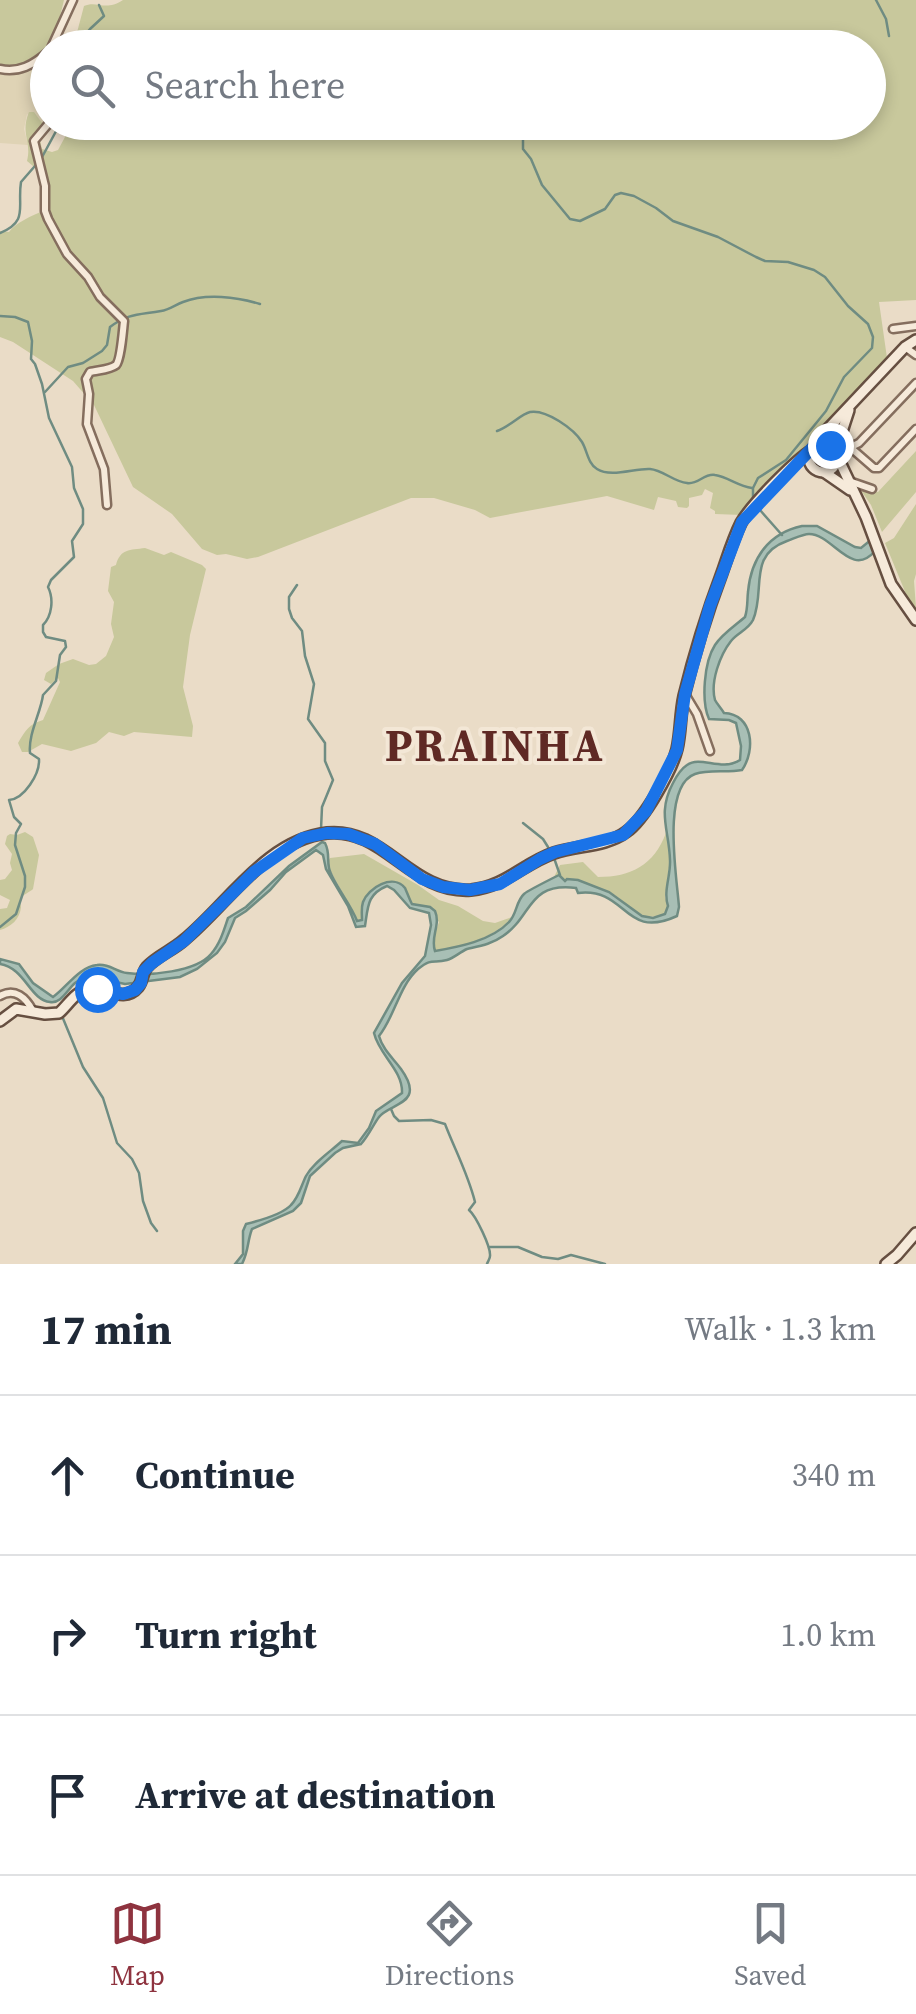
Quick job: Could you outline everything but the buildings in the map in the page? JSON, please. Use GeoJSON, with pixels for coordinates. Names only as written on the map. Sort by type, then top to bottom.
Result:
{"type":"FeatureCollection","features":[{"type":"Feature","properties":{"kind":"street"},"geometry":{"type":"LineString","coordinates":[[61,30],[74,0]]}},
{"type":"Feature","properties":{"kind":"street"},"geometry":{"type":"LineString","coordinates":[[0,69],[30,66]]}},
{"type":"Feature","properties":{"kind":"street"},"geometry":{"type":"LineString","coordinates":[[35,140],[45,186],[45,211],[67,254],[124,324],[116,364],[90,372],[86,379],[87,424],[104,469],[107,504]]}},
{"type":"Feature","properties":{"kind":"street"},"geometry":{"type":"LineString","coordinates":[[893,329],[916,326]]}},
{"type":"Feature","properties":{"kind":"street"},"geometry":{"type":"LineString","coordinates":[[0,1021],[16,1009],[59,1013],[85,990],[123,994],[135,990],[152,963],[184,941],[254,872],[303,838],[348,834],[375,844],[422,879],[443,887],[470,890],[500,884],[555,852],[623,835],[646,811],[677,750],[685,694],[710,606],[742,522],[905,347],[916,340]]}},
{"type":"Feature","properties":{"kind":"street"},"geometry":{"type":"LineString","coordinates":[[905,347],[916,356]]}},
{"type":"Feature","properties":{"kind":"street"},"geometry":{"type":"LineString","coordinates":[[837,454],[852,448],[916,383]]}},
{"type":"Feature","properties":{"kind":"street"},"geometry":{"type":"LineString","coordinates":[[785,474],[821,472],[834,466],[850,407]]}},
{"type":"Feature","properties":{"kind":"street"},"geometry":{"type":"LineString","coordinates":[[852,448],[876,469],[916,429]]}},
{"type":"Feature","properties":{"kind":"street"},"geometry":{"type":"LineString","coordinates":[[813,448],[826,444],[837,454],[892,584],[916,620]]}},
{"type":"Feature","properties":{"kind":"street"},"geometry":{"type":"LineString","coordinates":[[813,448],[810,465],[852,492]]}},
{"type":"Feature","properties":{"kind":"street"},"geometry":{"type":"LineString","coordinates":[[847,480],[872,489]]}},
{"type":"Feature","properties":{"kind":"street"},"geometry":{"type":"LineString","coordinates":[[685,694],[710,751]]}},
{"type":"Feature","properties":{"kind":"street"},"geometry":{"type":"LineString","coordinates":[[0,996],[18,993],[33,1011]]}},
{"type":"Feature","properties":{"kind":"street"},"geometry":{"type":"LineString","coordinates":[[886,1264],[916,1233]]}},
{"type":"Feature","properties":{"kind":"shaded area"},"geometry":{"type":"Polygon","coordinates":[[[30,55],[30,116],[27,114],[24,129],[28,145],[0,143],[0,66],[30,55]]]}},
{"type":"Feature","properties":{"kind":"shaded area"},"geometry":{"type":"Polygon","coordinates":[[[802,526],[817,526],[855,547],[861,548],[872,539],[875,551],[866,558],[850,558],[809,534],[775,547],[762,564],[753,620],[727,647],[714,685],[715,700],[724,713],[734,715],[746,726],[749,753],[742,770],[695,774],[684,782],[674,814],[677,916],[646,922],[594,893],[578,893],[576,888],[548,890],[499,939],[418,969],[379,1036],[408,1081],[408,1096],[379,1117],[361,1144],[335,1153],[310,1176],[301,1203],[293,1211],[252,1229],[242,1264],[235,1264],[243,1254],[246,1224],[287,1209],[318,1162],[342,1141],[358,1143],[376,1111],[402,1093],[399,1077],[374,1033],[402,983],[425,956],[431,925],[429,913],[410,908],[387,886],[372,897],[365,926],[356,927],[326,869],[323,855],[316,850],[235,918],[217,953],[180,977],[125,984],[97,973],[78,981],[61,999],[50,1002],[37,996],[16,971],[0,964],[0,959],[19,964],[33,983],[53,997],[79,973],[97,965],[147,974],[195,965],[214,950],[228,918],[322,842],[331,874],[357,921],[362,920],[363,902],[370,892],[388,882],[400,884],[412,904],[435,911],[435,951],[474,942],[502,929],[512,919],[524,894],[559,875],[565,881],[578,880],[609,892],[642,916],[665,914],[670,860],[665,812],[673,783],[693,762],[726,764],[740,760],[736,723],[709,719],[705,682],[711,652],[721,637],[745,617],[753,568],[764,549],[780,534],[802,526]]]}},
{"type":"Feature","properties":{"kind":"green space"},"geometry":{"type":"Polygon","coordinates":[[[0,0],[64,0],[56,30],[30,30],[30,62],[0,66],[0,0]]]}},
{"type":"Feature","properties":{"kind":"green space"},"geometry":{"type":"Polygon","coordinates":[[[123,0],[916,0],[916,300],[879,302],[887,358],[877,375],[742,515],[715,514],[710,508],[713,493],[705,489],[702,495],[689,498],[687,508],[658,497],[654,510],[607,496],[490,518],[434,498],[411,498],[258,557],[217,555],[202,549],[172,514],[133,487],[94,405],[73,381],[0,337],[0,231],[9,232],[43,211],[39,171],[27,161],[29,112],[30,140],[40,140],[42,149],[52,152],[63,140],[886,140],[886,30],[78,30],[84,6],[111,5],[123,0]]]}},
{"type":"Feature","properties":{"kind":"green space"},"geometry":{"type":"Polygon","coordinates":[[[916,451],[916,492],[882,532],[858,486],[878,492],[916,451]]]}},
{"type":"Feature","properties":{"kind":"green space"},"geometry":{"type":"Polygon","coordinates":[[[916,504],[916,608],[885,543],[894,538],[916,504]]]}},
{"type":"Feature","properties":{"kind":"green space"},"geometry":{"type":"Polygon","coordinates":[[[145,548],[164,555],[171,552],[206,569],[190,635],[183,687],[192,737],[134,732],[124,736],[109,732],[96,743],[71,751],[42,744],[22,752],[18,743],[28,728],[43,720],[60,682],[58,678],[51,684],[44,680],[46,673],[73,659],[89,665],[106,656],[114,637],[114,602],[108,591],[111,567],[123,553],[145,548]]]}},
{"type":"Feature","properties":{"kind":"green space"},"geometry":{"type":"Polygon","coordinates":[[[25,832],[33,837],[39,855],[33,889],[20,899],[17,919],[0,930],[0,909],[7,908],[10,900],[0,895],[0,880],[12,870],[12,854],[5,844],[7,836],[25,832]]]}},
{"type":"Feature","properties":{"kind":"green space"},"geometry":{"type":"Polygon","coordinates":[[[666,833],[670,860],[665,914],[640,914],[608,891],[570,879],[565,882],[559,875],[554,877],[560,865],[583,862],[598,877],[631,872],[648,861],[666,833]]]}},
{"type":"Feature","properties":{"kind":"green space"},"geometry":{"type":"Polygon","coordinates":[[[364,854],[439,900],[483,921],[495,923],[512,917],[487,936],[434,951],[432,942],[439,922],[425,906],[412,904],[397,882],[370,893],[362,920],[357,921],[327,864],[330,858],[364,854]]]}},
{"type":"Feature","properties":{"kind":"waterway"},"geometry":{"type":"LineString","coordinates":[[876,0],[889,36]]}},
{"type":"Feature","properties":{"kind":"waterway"},"geometry":{"type":"LineString","coordinates":[[89,30],[104,16],[99,5]]}},
{"type":"Feature","properties":{"kind":"waterway"},"geometry":{"type":"LineString","coordinates":[[0,233],[18,218],[21,182],[51,140]]}},
{"type":"Feature","properties":{"kind":"waterway"},"geometry":{"type":"LineString","coordinates":[[523,140],[523,149],[542,185],[570,219],[580,221],[605,209],[615,195],[634,196],[673,221],[718,237],[765,261],[788,262],[814,270],[868,324],[872,348],[844,377],[826,411],[786,460],[758,478],[753,501]]}},
{"type":"Feature","properties":{"kind":"waterway"},"geometry":{"type":"LineString","coordinates":[[45,392],[68,367],[102,351],[110,327],[123,319],[211,297],[260,304]]}},
{"type":"Feature","properties":{"kind":"waterway"},"geometry":{"type":"LineString","coordinates":[[0,316],[28,322],[31,359],[42,384],[49,418],[72,467],[74,488],[83,509],[83,524],[72,541],[74,557],[48,587],[51,607],[43,632],[46,637],[65,641],[66,647],[60,655],[56,681],[43,695],[31,738],[30,753],[39,759],[37,772],[25,791],[9,800],[14,817],[21,824],[15,845],[25,887],[16,914],[0,927]]}},
{"type":"Feature","properties":{"kind":"waterway"},"geometry":{"type":"LineString","coordinates":[[497,431],[526,413],[536,412],[573,431],[592,464],[603,472],[650,469],[691,483],[715,475],[752,488]]}},
{"type":"Feature","properties":{"kind":"waterway"},"geometry":{"type":"LineString","coordinates":[[760,510],[782,535]]}},
{"type":"Feature","properties":{"kind":"waterway"},"geometry":{"type":"LineString","coordinates":[[297,585],[289,597],[289,609],[302,631],[314,684],[308,719],[325,743],[325,761],[333,780],[322,807],[321,829]]}},
{"type":"Feature","properties":{"kind":"waterway"},"geometry":{"type":"LineString","coordinates":[[523,823],[548,847]]}},
{"type":"Feature","properties":{"kind":"waterway"},"geometry":{"type":"LineString","coordinates":[[554,858],[560,875]]}},
{"type":"Feature","properties":{"kind":"waterway"},"geometry":{"type":"LineString","coordinates":[[62,1016],[83,1067],[103,1098],[117,1143],[139,1173],[143,1201],[157,1231]]}},
{"type":"Feature","properties":{"kind":"waterway"},"geometry":{"type":"LineString","coordinates":[[391,1109],[399,1121],[431,1120],[445,1124],[472,1192],[475,1202],[469,1210],[488,1246],[487,1264]]}},
{"type":"Feature","properties":{"kind":"waterway"},"geometry":{"type":"LineString","coordinates":[[490,1247],[518,1247],[542,1257],[558,1259],[571,1255],[605,1264]]}},
{"type":"Feature","properties":{"kind":"district","name":"PRAINHA"},"geometry":{"type":"Point","coordinates":[495,745]}},
{"type":"Feature","properties":{"kind":"route"},"geometry":{"type":"LineString","coordinates":[[97,989],[123,994],[138,988],[143,972],[152,963],[184,941],[254,872],[303,838],[342,832],[375,844],[422,879],[443,887],[470,890],[500,884],[555,852],[623,835],[646,811],[677,750],[685,694],[710,606],[742,522],[814,446],[830,445]]}}]}
